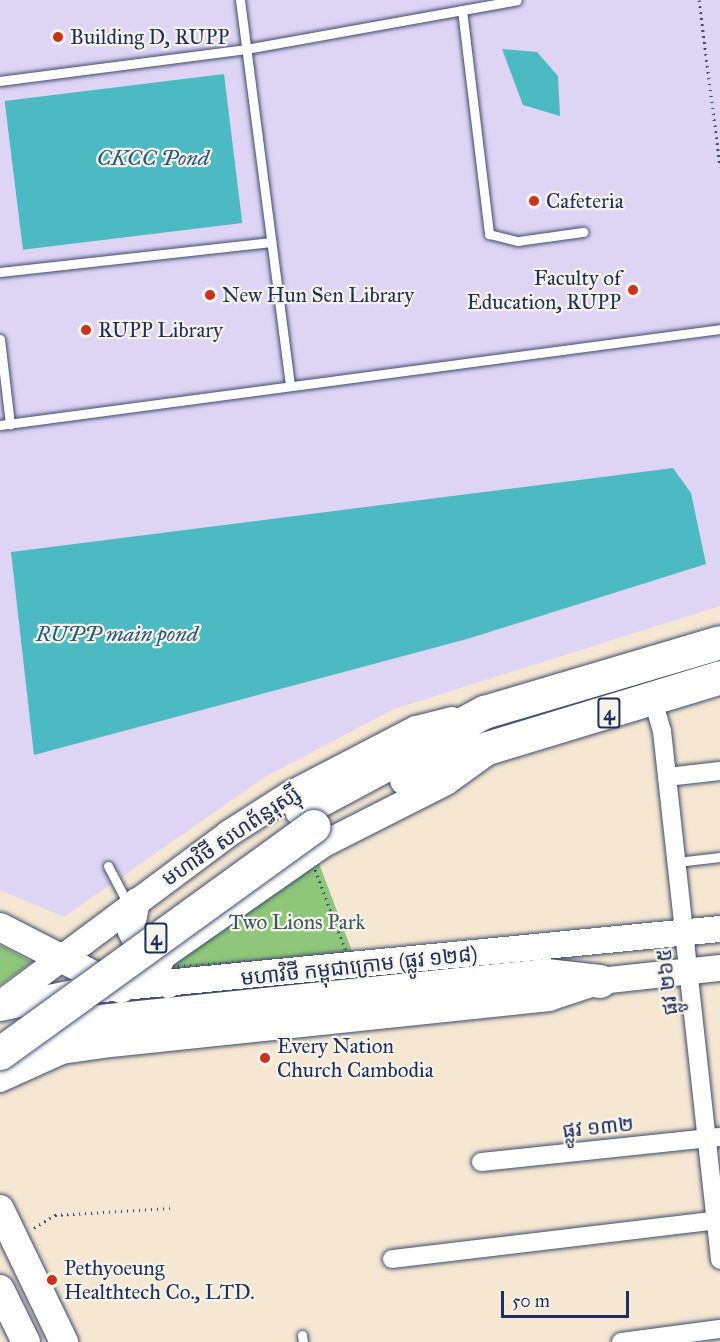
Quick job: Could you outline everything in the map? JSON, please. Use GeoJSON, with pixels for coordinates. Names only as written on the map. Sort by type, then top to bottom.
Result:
{"type":"FeatureCollection","features":[{"type":"Feature","properties":{"kind":"highway","name":"មហាវិថី សហព័ន្ធរុស្ស៊ី"},"geometry":{"type":"LineString","coordinates":[[307,818],[484,712],[720,642]]}},
{"type":"Feature","properties":{"kind":"highway","name":"មហាវិថី សហព័ន្ធរុស្ស៊ី"},"geometry":{"type":"LineString","coordinates":[[307,818],[441,762],[653,700],[720,677]]}},
{"type":"Feature","properties":{"kind":"highway","name":"4"},"geometry":{"type":"LineString","coordinates":[[0,1028],[307,818]]}},
{"type":"Feature","properties":{"kind":"highway","name":"4"},"geometry":{"type":"LineString","coordinates":[[0,1054],[307,818]]}},
{"type":"Feature","properties":{"kind":"highway"},"geometry":{"type":"LineString","coordinates":[[0,1054],[100,1021],[546,975],[600,981]]}},
{"type":"Feature","properties":{"kind":"main road","name":"មហាវិថី សហព័ន្ធរុស្ស៊ី"},"geometry":{"type":"LineString","coordinates":[[0,1004],[228,834],[344,764],[416,729],[484,712]]}},
{"type":"Feature","properties":{"kind":"main road","name":"មហាវិថី សហព័ន្ធរុស្ស៊ី"},"geometry":{"type":"LineString","coordinates":[[163,956],[322,845],[446,782],[496,746]]}},
{"type":"Feature","properties":{"kind":"main road"},"geometry":{"type":"LineString","coordinates":[[133,904],[131,916],[134,937],[148,953],[163,956],[155,973],[168,986]]}},
{"type":"Feature","properties":{"kind":"main road"},"geometry":{"type":"LineString","coordinates":[[0,927],[59,960],[121,988]]}},
{"type":"Feature","properties":{"kind":"main road","name":"មហាវិថី កម្ពុជាក្រោម (ផ្លូវ ១២៨)"},"geometry":{"type":"LineString","coordinates":[[0,1008],[121,988],[168,986],[720,929]]}},
{"type":"Feature","properties":{"kind":"main road"},"geometry":{"type":"LineString","coordinates":[[0,1078],[62,1051],[549,998],[600,981],[720,968]]}},
{"type":"Feature","properties":{"kind":"main road"},"geometry":{"type":"LineString","coordinates":[[0,1209],[64,1342]]}},
{"type":"Feature","properties":{"kind":"main road"},"geometry":{"type":"LineString","coordinates":[[1,1294],[26,1342]]}},
{"type":"Feature","properties":{"kind":"street","name":"ផ្លូវ ២៦៥"},"geometry":{"type":"LineString","coordinates":[[653,700],[667,777],[689,972],[714,1138],[720,1260]]}},
{"type":"Feature","properties":{"kind":"street"},"geometry":{"type":"LineString","coordinates":[[667,777],[720,771]]}},
{"type":"Feature","properties":{"kind":"street","name":"ផ្លូវ ១៣២"},"geometry":{"type":"LineString","coordinates":[[481,1162],[714,1138]]}},
{"type":"Feature","properties":{"kind":"street"},"geometry":{"type":"LineString","coordinates":[[392,1259],[718,1220]]}},
{"type":"Feature","properties":{"kind":"street"},"geometry":{"type":"LineString","coordinates":[[621,1342],[720,1329]]}},
{"type":"Feature","properties":{"kind":"lane"},"geometry":{"type":"LineString","coordinates":[[240,0],[290,386]]}},
{"type":"Feature","properties":{"kind":"lane"},"geometry":{"type":"LineString","coordinates":[[449,0],[451,12]]}},
{"type":"Feature","properties":{"kind":"lane"},"geometry":{"type":"LineString","coordinates":[[0,81],[246,50],[517,0]]}},
{"type":"Feature","properties":{"kind":"lane"},"geometry":{"type":"LineString","coordinates":[[462,10],[489,234],[518,242],[583,232]]}},
{"type":"Feature","properties":{"kind":"lane"},"geometry":{"type":"LineString","coordinates":[[0,272],[271,242]]}},
{"type":"Feature","properties":{"kind":"lane"},"geometry":{"type":"LineString","coordinates":[[0,339],[5,424],[720,329]]}},
{"type":"Feature","properties":{"kind":"lane"},"geometry":{"type":"LineString","coordinates":[[677,862],[720,857]]}},
{"type":"Feature","properties":{"kind":"lane"},"geometry":{"type":"LineString","coordinates":[[108,866],[133,904]]}},
{"type":"Feature","properties":{"kind":"path"},"geometry":{"type":"LineString","coordinates":[[699,0],[720,167]]}},
{"type":"Feature","properties":{"kind":"path"},"geometry":{"type":"LineString","coordinates":[[313,864],[347,954],[167,967],[243,911],[313,864]]}},
{"type":"Feature","properties":{"kind":"path"},"geometry":{"type":"LineString","coordinates":[[14,1240],[55,1215],[170,1208]]}},
{"type":"Feature","properties":{"kind":"shaded area"},"geometry":{"type":"Polygon","coordinates":[[[0,0],[720,0],[720,606],[394,709],[265,777],[64,917],[0,890],[0,0]]]}},
{"type":"Feature","properties":{"kind":"green space","name":"Two Lions Park"},"geometry":{"type":"Polygon","coordinates":[[[317,858],[355,959],[172,976],[168,960],[317,858]]]}},
{"type":"Feature","properties":{"kind":"green space"},"geometry":{"type":"Polygon","coordinates":[[[0,945],[32,962],[0,985],[0,945]]]}},
{"type":"Feature","properties":{"kind":"water"},"geometry":{"type":"Polygon","coordinates":[[[502,49],[537,52],[558,76],[560,116],[523,105],[502,49]]]}},
{"type":"Feature","properties":{"kind":"water","name":"CKCC Pond"},"geometry":{"type":"Polygon","coordinates":[[[224,74],[242,223],[23,250],[5,101],[224,74]]]}},
{"type":"Feature","properties":{"kind":"water","name":"RUPP main pond"},"geometry":{"type":"Polygon","coordinates":[[[673,468],[691,493],[706,564],[467,639],[34,755],[11,552],[673,468]]]}},
{"type":"Feature","properties":{"kind":"place","name":"Building D, RUPP"},"geometry":{"type":"Point","coordinates":[58,37]}},
{"type":"Feature","properties":{"kind":"place","name":"Cafeteria"},"geometry":{"type":"Point","coordinates":[534,201]}},
{"type":"Feature","properties":{"kind":"place","name":"Faculty of Education, RUPP"},"geometry":{"type":"Point","coordinates":[633,290]}},
{"type":"Feature","properties":{"kind":"place","name":"New Hun Sen Library"},"geometry":{"type":"Point","coordinates":[210,295]}},
{"type":"Feature","properties":{"kind":"place","name":"RUPP Library"},"geometry":{"type":"Point","coordinates":[86,330]}},
{"type":"Feature","properties":{"kind":"place","name":"Every Nation Church Cambodia"},"geometry":{"type":"Point","coordinates":[265,1058]}},
{"type":"Feature","properties":{"kind":"place","name":"Pethyoeung Healthtech Co., LTD."},"geometry":{"type":"Point","coordinates":[52,1280]}}]}
